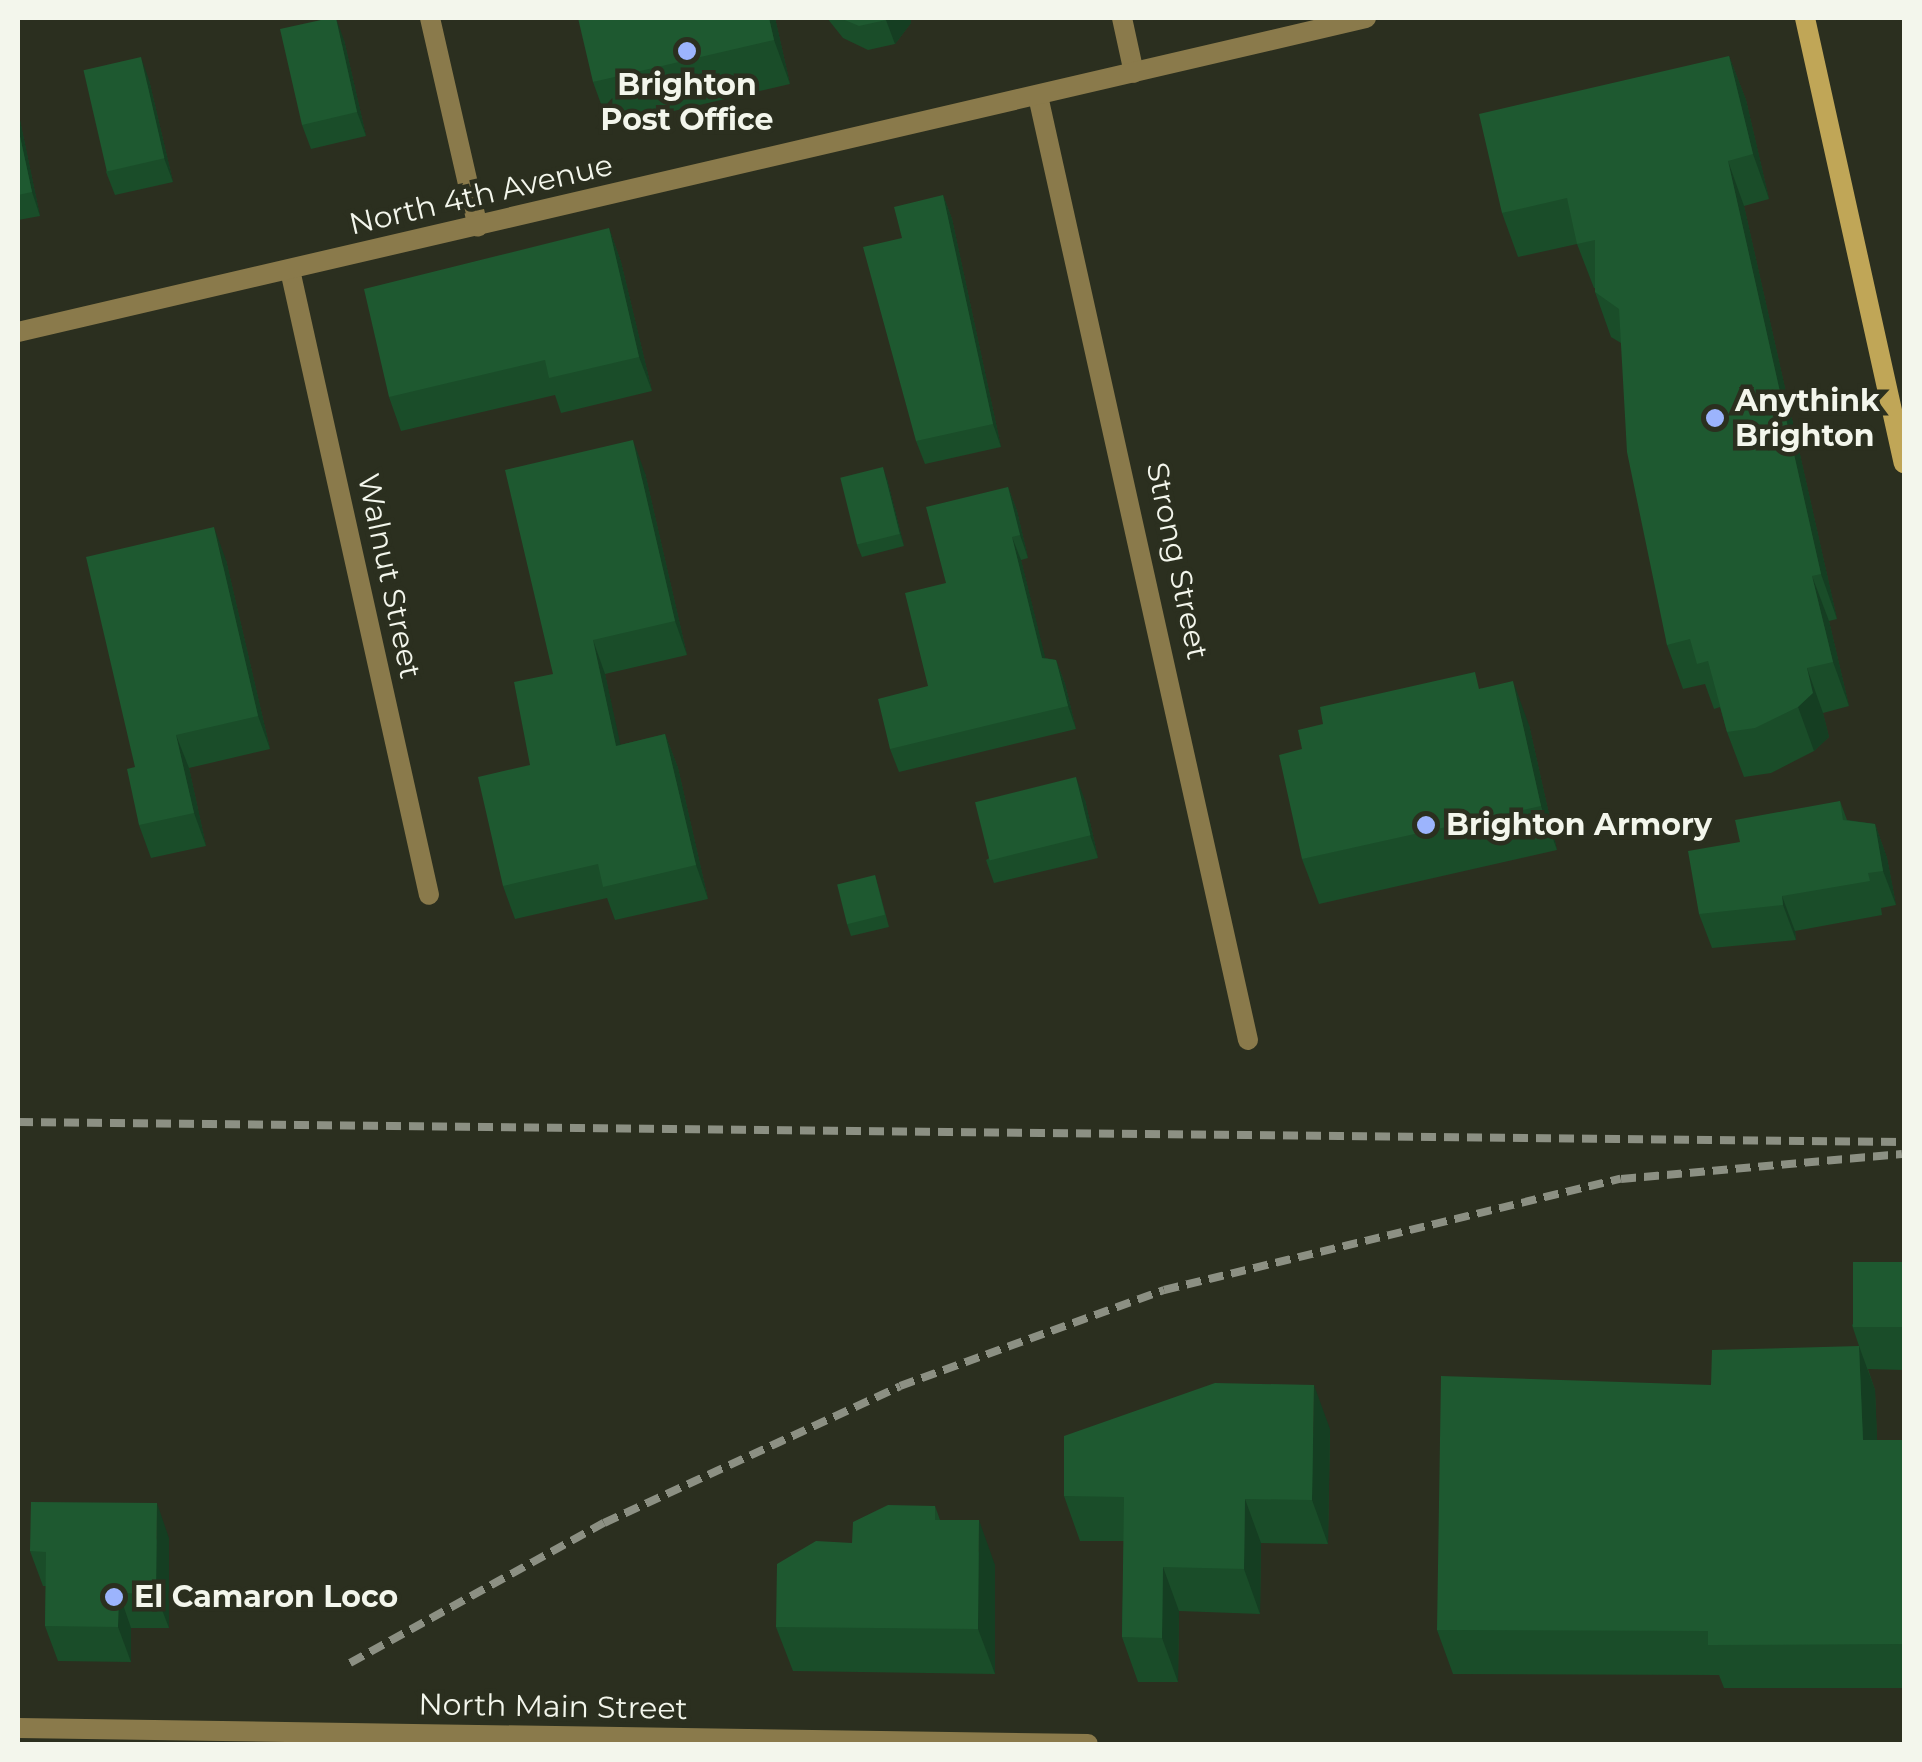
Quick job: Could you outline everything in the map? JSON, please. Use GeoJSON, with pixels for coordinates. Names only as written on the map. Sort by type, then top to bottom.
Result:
{"type":"FeatureCollection","features":[{"type":"Feature","properties":{"kind":"main road"},"geometry":{"type":"LineString","coordinates":[[1805,18],[1904,463]]}},
{"type":"Feature","properties":{"kind":"street"},"geometry":{"type":"LineString","coordinates":[[430,18],[478,227]]}},
{"type":"Feature","properties":{"kind":"street"},"geometry":{"type":"LineString","coordinates":[[1122,18],[1134,74]]}},
{"type":"Feature","properties":{"kind":"street","name":"North 4th Avenue"},"geometry":{"type":"LineString","coordinates":[[18,332],[1366,18]]}},
{"type":"Feature","properties":{"kind":"street","name":"Strong Street"},"geometry":{"type":"LineString","coordinates":[[1038,96],[1248,1040]]}},
{"type":"Feature","properties":{"kind":"street","name":"Walnut Street"},"geometry":{"type":"LineString","coordinates":[[290,270],[429,894]]}},
{"type":"Feature","properties":{"kind":"street","name":"North Main Street"},"geometry":{"type":"LineString","coordinates":[[18,1728],[153,1738],[1088,1744]]}},
{"type":"Feature","properties":{"kind":"building"},"geometry":{"type":"Polygon","coordinates":[[[336,18],[357,112],[302,125],[280,29],[336,18]]]}},
{"type":"Feature","properties":{"kind":"building"},"geometry":{"type":"Polygon","coordinates":[[[578,18],[769,18],[774,40],[593,82],[578,18]]]}},
{"type":"Feature","properties":{"kind":"building"},"geometry":{"type":"Polygon","coordinates":[[[840,18],[888,18],[859,26],[840,18]]]}},
{"type":"Feature","properties":{"kind":"building","name":"Anythink Brighton"},"geometry":{"type":"Polygon","coordinates":[[[1729,56],[1753,154],[1728,161],[1821,574],[1812,576],[1833,662],[1807,668],[1813,693],[1798,707],[1755,728],[1727,732],[1708,661],[1697,664],[1690,639],[1667,645],[1627,452],[1619,309],[1595,292],[1595,240],[1577,244],[1567,198],[1502,213],[1479,114],[1729,56]]]}},
{"type":"Feature","properties":{"kind":"building"},"geometry":{"type":"Polygon","coordinates":[[[141,57],[164,158],[107,172],[84,70],[141,57]]]}},
{"type":"Feature","properties":{"kind":"building"},"geometry":{"type":"Polygon","coordinates":[[[18,127],[32,192],[18,195],[18,127]]]}},
{"type":"Feature","properties":{"kind":"building"},"geometry":{"type":"Polygon","coordinates":[[[943,195],[993,424],[916,441],[863,247],[902,238],[894,207],[943,195]]]}},
{"type":"Feature","properties":{"kind":"building"},"geometry":{"type":"Polygon","coordinates":[[[609,228],[639,357],[549,378],[545,360],[389,397],[364,289],[609,228]]]}},
{"type":"Feature","properties":{"kind":"building"},"geometry":{"type":"Polygon","coordinates":[[[633,440],[675,621],[593,640],[616,746],[665,734],[696,865],[603,887],[598,864],[503,886],[478,777],[530,765],[514,682],[553,674],[505,470],[633,440]]]}},
{"type":"Feature","properties":{"kind":"building"},"geometry":{"type":"Polygon","coordinates":[[[883,467],[900,534],[857,545],[840,478],[883,467]]]}},
{"type":"Feature","properties":{"kind":"building"},"geometry":{"type":"Polygon","coordinates":[[[1008,487],[1020,535],[1012,537],[1042,658],[1056,660],[1068,706],[890,749],[878,699],[928,686],[905,593],[946,583],[926,507],[1008,487]]]}},
{"type":"Feature","properties":{"kind":"building"},"geometry":{"type":"Polygon","coordinates":[[[214,527],[258,716],[176,735],[194,813],[139,825],[127,769],[135,767],[86,557],[214,527]]]}},
{"type":"Feature","properties":{"kind":"building","name":"Brighton Armory"},"geometry":{"type":"Polygon","coordinates":[[[1475,672],[1479,689],[1513,681],[1541,806],[1302,859],[1279,755],[1302,749],[1298,730],[1323,724],[1320,707],[1475,672]]]}},
{"type":"Feature","properties":{"kind":"building"},"geometry":{"type":"Polygon","coordinates":[[[1076,777],[1091,835],[990,860],[975,802],[1076,777]]]}},
{"type":"Feature","properties":{"kind":"building"},"geometry":{"type":"Polygon","coordinates":[[[1840,801],[1843,820],[1875,824],[1883,871],[1868,873],[1870,881],[1782,896],[1783,905],[1699,914],[1688,851],[1740,842],[1735,820],[1840,801]]]}},
{"type":"Feature","properties":{"kind":"building"},"geometry":{"type":"Polygon","coordinates":[[[875,875],[885,915],[847,924],[837,884],[875,875]]]}},
{"type":"Feature","properties":{"kind":"building"},"geometry":{"type":"Polygon","coordinates":[[[1853,1262],[1904,1262],[1904,1327],[1853,1327],[1853,1262]]]}},
{"type":"Feature","properties":{"kind":"building"},"geometry":{"type":"Polygon","coordinates":[[[1859,1346],[1863,1440],[1904,1440],[1904,1644],[1708,1645],[1708,1631],[1437,1630],[1441,1376],[1711,1385],[1712,1350],[1859,1346]]]}},
{"type":"Feature","properties":{"kind":"building"},"geometry":{"type":"Polygon","coordinates":[[[1215,1383],[1314,1385],[1312,1500],[1245,1499],[1244,1569],[1163,1567],[1162,1638],[1122,1637],[1124,1497],[1064,1496],[1064,1436],[1215,1383]]]}},
{"type":"Feature","properties":{"kind":"building","name":"El Camaron Loco"},"geometry":{"type":"Polygon","coordinates":[[[31,1502],[157,1503],[156,1594],[119,1593],[118,1627],[45,1626],[46,1552],[30,1551],[31,1502]]]}},
{"type":"Feature","properties":{"kind":"building"},"geometry":{"type":"Polygon","coordinates":[[[888,1505],[935,1506],[935,1520],[979,1520],[978,1629],[776,1627],[777,1564],[816,1541],[852,1543],[853,1522],[888,1505]]]}},
{"type":"Feature","properties":{"kind":"railway"},"geometry":{"type":"LineString","coordinates":[[18,1122],[1904,1142]]}},
{"type":"Feature","properties":{"kind":"railway"},"geometry":{"type":"LineString","coordinates":[[350,1663],[604,1523],[900,1386],[1164,1290],[1621,1179],[1902,1154]]}},
{"type":"Feature","properties":{"kind":"place","name":"Brighton Post Office"},"geometry":{"type":"Point","coordinates":[687,51]}},
{"type":"Feature","properties":{"kind":"place","name":"Anythink Brighton"},"geometry":{"type":"Point","coordinates":[1715,418]}},
{"type":"Feature","properties":{"kind":"place","name":"Brighton Armory"},"geometry":{"type":"Point","coordinates":[1426,825]}},
{"type":"Feature","properties":{"kind":"place","name":"El Camaron Loco"},"geometry":{"type":"Point","coordinates":[114,1597]}}]}
